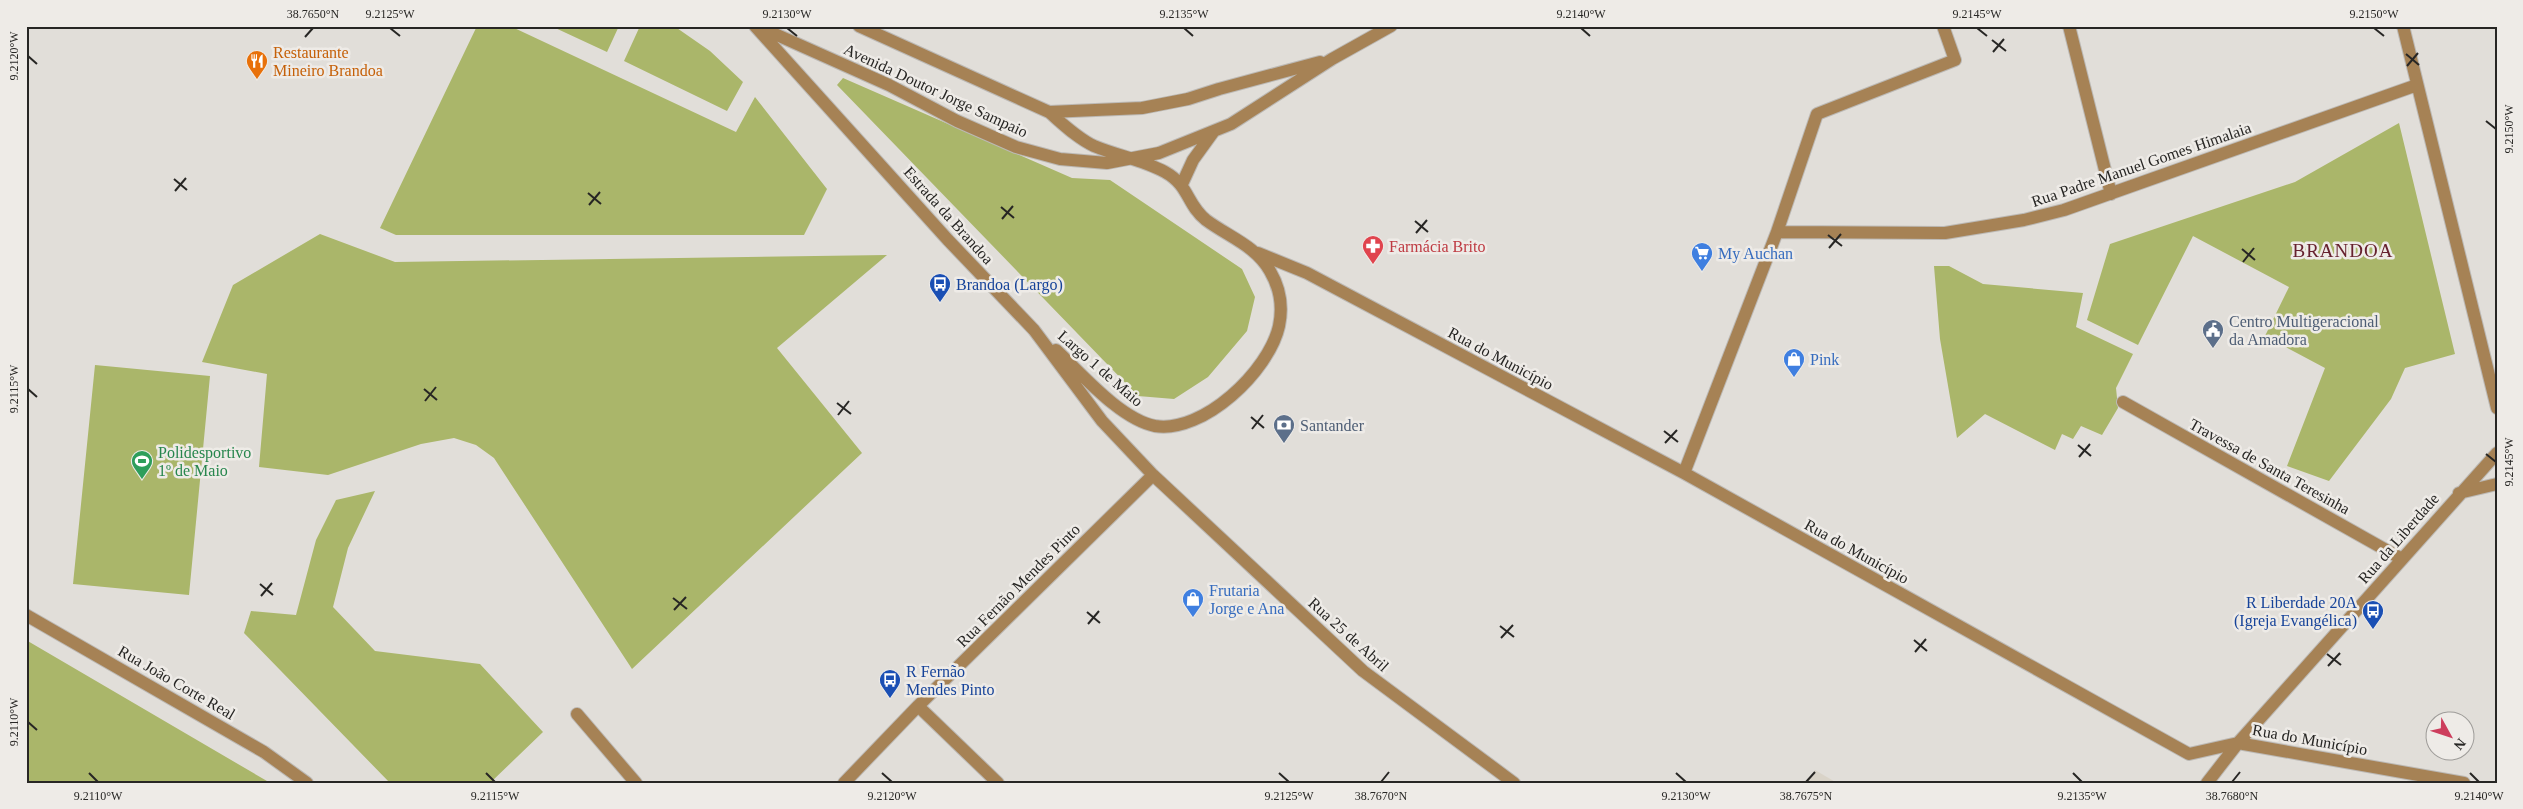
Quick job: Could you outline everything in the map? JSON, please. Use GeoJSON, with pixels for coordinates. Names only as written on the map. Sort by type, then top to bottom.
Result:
{"type":"FeatureCollection","features":[{"type":"Feature","properties":{"kind":"street","name":"Avenida Doutor Jorge Sampaio"},"geometry":{"type":"LineString","coordinates":[[756,26],[889,85],[957,121],[1016,147],[1060,160],[1107,164],[1158,153],[1215,130],[1251,112],[1332,59]]}},
{"type":"Feature","properties":{"kind":"street","name":"Estrada da Brandoa"},"geometry":{"type":"LineString","coordinates":[[756,26],[948,240],[1034,330],[1102,421],[1153,475]]}},
{"type":"Feature","properties":{"kind":"street","name":"Avenida Doutor Jorge Sampaio"},"geometry":{"type":"LineString","coordinates":[[859,26],[1049,112],[1142,108],[1188,99],[1219,88],[1332,59]]}},
{"type":"Feature","properties":{"kind":"street"},"geometry":{"type":"LineString","coordinates":[[1332,59],[1391,26]]}},
{"type":"Feature","properties":{"kind":"street"},"geometry":{"type":"LineString","coordinates":[[1684,473],[1777,232],[1817,114],[1955,60],[1943,26]]}},
{"type":"Feature","properties":{"kind":"street"},"geometry":{"type":"LineString","coordinates":[[2069,26],[2111,194]]}},
{"type":"Feature","properties":{"kind":"street"},"geometry":{"type":"LineString","coordinates":[[2403,26],[2497,408]]}},
{"type":"Feature","properties":{"kind":"street","name":"Rua Padre Manuel Gomes Himalaia"},"geometry":{"type":"LineString","coordinates":[[1777,232],[1945,233],[2024,220],[2064,210],[2111,194],[2417,85]]}},
{"type":"Feature","properties":{"kind":"street"},"geometry":{"type":"LineString","coordinates":[[1049,112],[1077,136],[1095,146],[1136,159],[1165,172],[1182,184],[1193,160],[1215,130]]}},
{"type":"Feature","properties":{"kind":"street","name":"Largo 1 de Maio"},"geometry":{"type":"LineString","coordinates":[[1034,330],[1117,405],[1137,420],[1156,426],[1178,426],[1198,419],[1232,394],[1254,371],[1271,347],[1279,326],[1281,303],[1277,286],[1258,253],[1204,218],[1191,204],[1182,184]]}},
{"type":"Feature","properties":{"kind":"street","name":"Rua do Município"},"geometry":{"type":"LineString","coordinates":[[1258,253],[1307,273],[1684,473],[2189,754],[2238,743],[2464,783]]}},
{"type":"Feature","properties":{"kind":"street","name":"Travessa de Santa Teresinha"},"geometry":{"type":"LineString","coordinates":[[2123,402],[2402,559]]}},
{"type":"Feature","properties":{"kind":"street","name":"Rua da Liberdade"},"geometry":{"type":"LineString","coordinates":[[2207,783],[2238,743],[2497,453]]}},
{"type":"Feature","properties":{"kind":"street","name":"Rua Fernão Mendes Pinto"},"geometry":{"type":"LineString","coordinates":[[844,783],[918,706],[1153,475]]}},
{"type":"Feature","properties":{"kind":"street","name":"Rua 25 de Abril"},"geometry":{"type":"LineString","coordinates":[[1153,475],[1363,671],[1514,783]]}},
{"type":"Feature","properties":{"kind":"street"},"geometry":{"type":"LineString","coordinates":[[2459,494],[2497,484]]}},
{"type":"Feature","properties":{"kind":"street","name":"Rua João Corte Real"},"geometry":{"type":"LineString","coordinates":[[26,615],[256,747],[307,783]]}},
{"type":"Feature","properties":{"kind":"street"},"geometry":{"type":"LineString","coordinates":[[918,706],[998,783]]}},
{"type":"Feature","properties":{"kind":"street"},"geometry":{"type":"LineString","coordinates":[[577,714],[636,783]]}},
{"type":"Feature","properties":{"kind":"shaded area"},"geometry":{"type":"Polygon","coordinates":[[[1815,770],[1837,783],[1807,783],[1815,770]]]}},
{"type":"Feature","properties":{"kind":"green space"},"geometry":{"type":"Polygon","coordinates":[[[477,26],[510,26],[736,132],[755,97],[827,189],[804,235],[396,235],[380,228],[477,26]]]}},
{"type":"Feature","properties":{"kind":"green space"},"geometry":{"type":"Polygon","coordinates":[[[551,26],[619,26],[607,52],[551,26]]]}},
{"type":"Feature","properties":{"kind":"green space"},"geometry":{"type":"Polygon","coordinates":[[[640,26],[674,26],[710,51],[743,82],[727,111],[624,61],[640,26]]]}},
{"type":"Feature","properties":{"kind":"green space"},"geometry":{"type":"Polygon","coordinates":[[[843,78],[1072,178],[1110,180],[1242,269],[1255,297],[1247,331],[1208,377],[1174,399],[1138,396],[837,85],[843,78]]]}},
{"type":"Feature","properties":{"kind":"green space"},"geometry":{"type":"Polygon","coordinates":[[[2399,123],[2455,354],[2405,368],[2391,399],[2329,481],[2287,466],[2325,368],[2265,336],[2289,287],[2193,236],[2138,345],[2087,320],[2110,244],[2295,182],[2399,123]]]}},
{"type":"Feature","properties":{"kind":"green space"},"geometry":{"type":"Polygon","coordinates":[[[320,234],[395,262],[887,255],[777,348],[862,453],[632,669],[494,458],[476,445],[454,438],[421,444],[328,475],[259,467],[267,374],[202,362],[233,285],[320,234]]]}},
{"type":"Feature","properties":{"kind":"green space"},"geometry":{"type":"Polygon","coordinates":[[[1934,266],[1949,266],[1983,284],[2083,293],[2076,327],[2133,354],[2116,388],[2118,408],[2102,435],[2081,426],[2073,439],[2062,434],[2055,450],[1985,414],[1957,438],[1940,339],[1934,266]]]}},
{"type":"Feature","properties":{"kind":"green space","name":"Polidesportivo 1º de Maio"},"geometry":{"type":"Polygon","coordinates":[[[95,365],[210,376],[189,595],[73,584],[95,365]]]}},
{"type":"Feature","properties":{"kind":"green space"},"geometry":{"type":"Polygon","coordinates":[[[375,491],[348,548],[333,607],[375,651],[480,664],[543,732],[490,783],[390,783],[244,633],[251,611],[296,615],[316,540],[336,500],[375,491]]]}},
{"type":"Feature","properties":{"kind":"green space"},"geometry":{"type":"Polygon","coordinates":[[[26,640],[267,781],[267,783],[26,783],[26,640]]]}},
{"type":"Feature","properties":{"kind":"place","name":"Restaurante Mineiro Brandoa"},"geometry":{"type":"Point","coordinates":[257,80]}},
{"type":"Feature","properties":{"kind":"place","name":"Farmácia Brito"},"geometry":{"type":"Point","coordinates":[1373,265]}},
{"type":"Feature","properties":{"kind":"place","name":"My Auchan"},"geometry":{"type":"Point","coordinates":[1702,272]}},
{"type":"Feature","properties":{"kind":"place","name":"Brandoa (Largo)"},"geometry":{"type":"Point","coordinates":[940,303]}},
{"type":"Feature","properties":{"kind":"place","name":"Centro Multigeracional da Amadora"},"geometry":{"type":"Point","coordinates":[2213,349]}},
{"type":"Feature","properties":{"kind":"place","name":"Pink"},"geometry":{"type":"Point","coordinates":[1794,378]}},
{"type":"Feature","properties":{"kind":"place","name":"Santander"},"geometry":{"type":"Point","coordinates":[1284,444]}},
{"type":"Feature","properties":{"kind":"place","name":"Polidesportivo 1º de Maio"},"geometry":{"type":"Point","coordinates":[142,480]}},
{"type":"Feature","properties":{"kind":"place","name":"Frutaria Jorge e Ana"},"geometry":{"type":"Point","coordinates":[1193,618]}},
{"type":"Feature","properties":{"kind":"place","name":"R Liberdade 20A (Igreja Evangélica)"},"geometry":{"type":"Point","coordinates":[2373,630]}},
{"type":"Feature","properties":{"kind":"place","name":"R Fernão Mendes Pinto"},"geometry":{"type":"Point","coordinates":[890,699]}},
{"type":"Feature","properties":{"kind":"district","name":"BRANDOA"},"geometry":{"type":"Point","coordinates":[2343,250]}}]}
